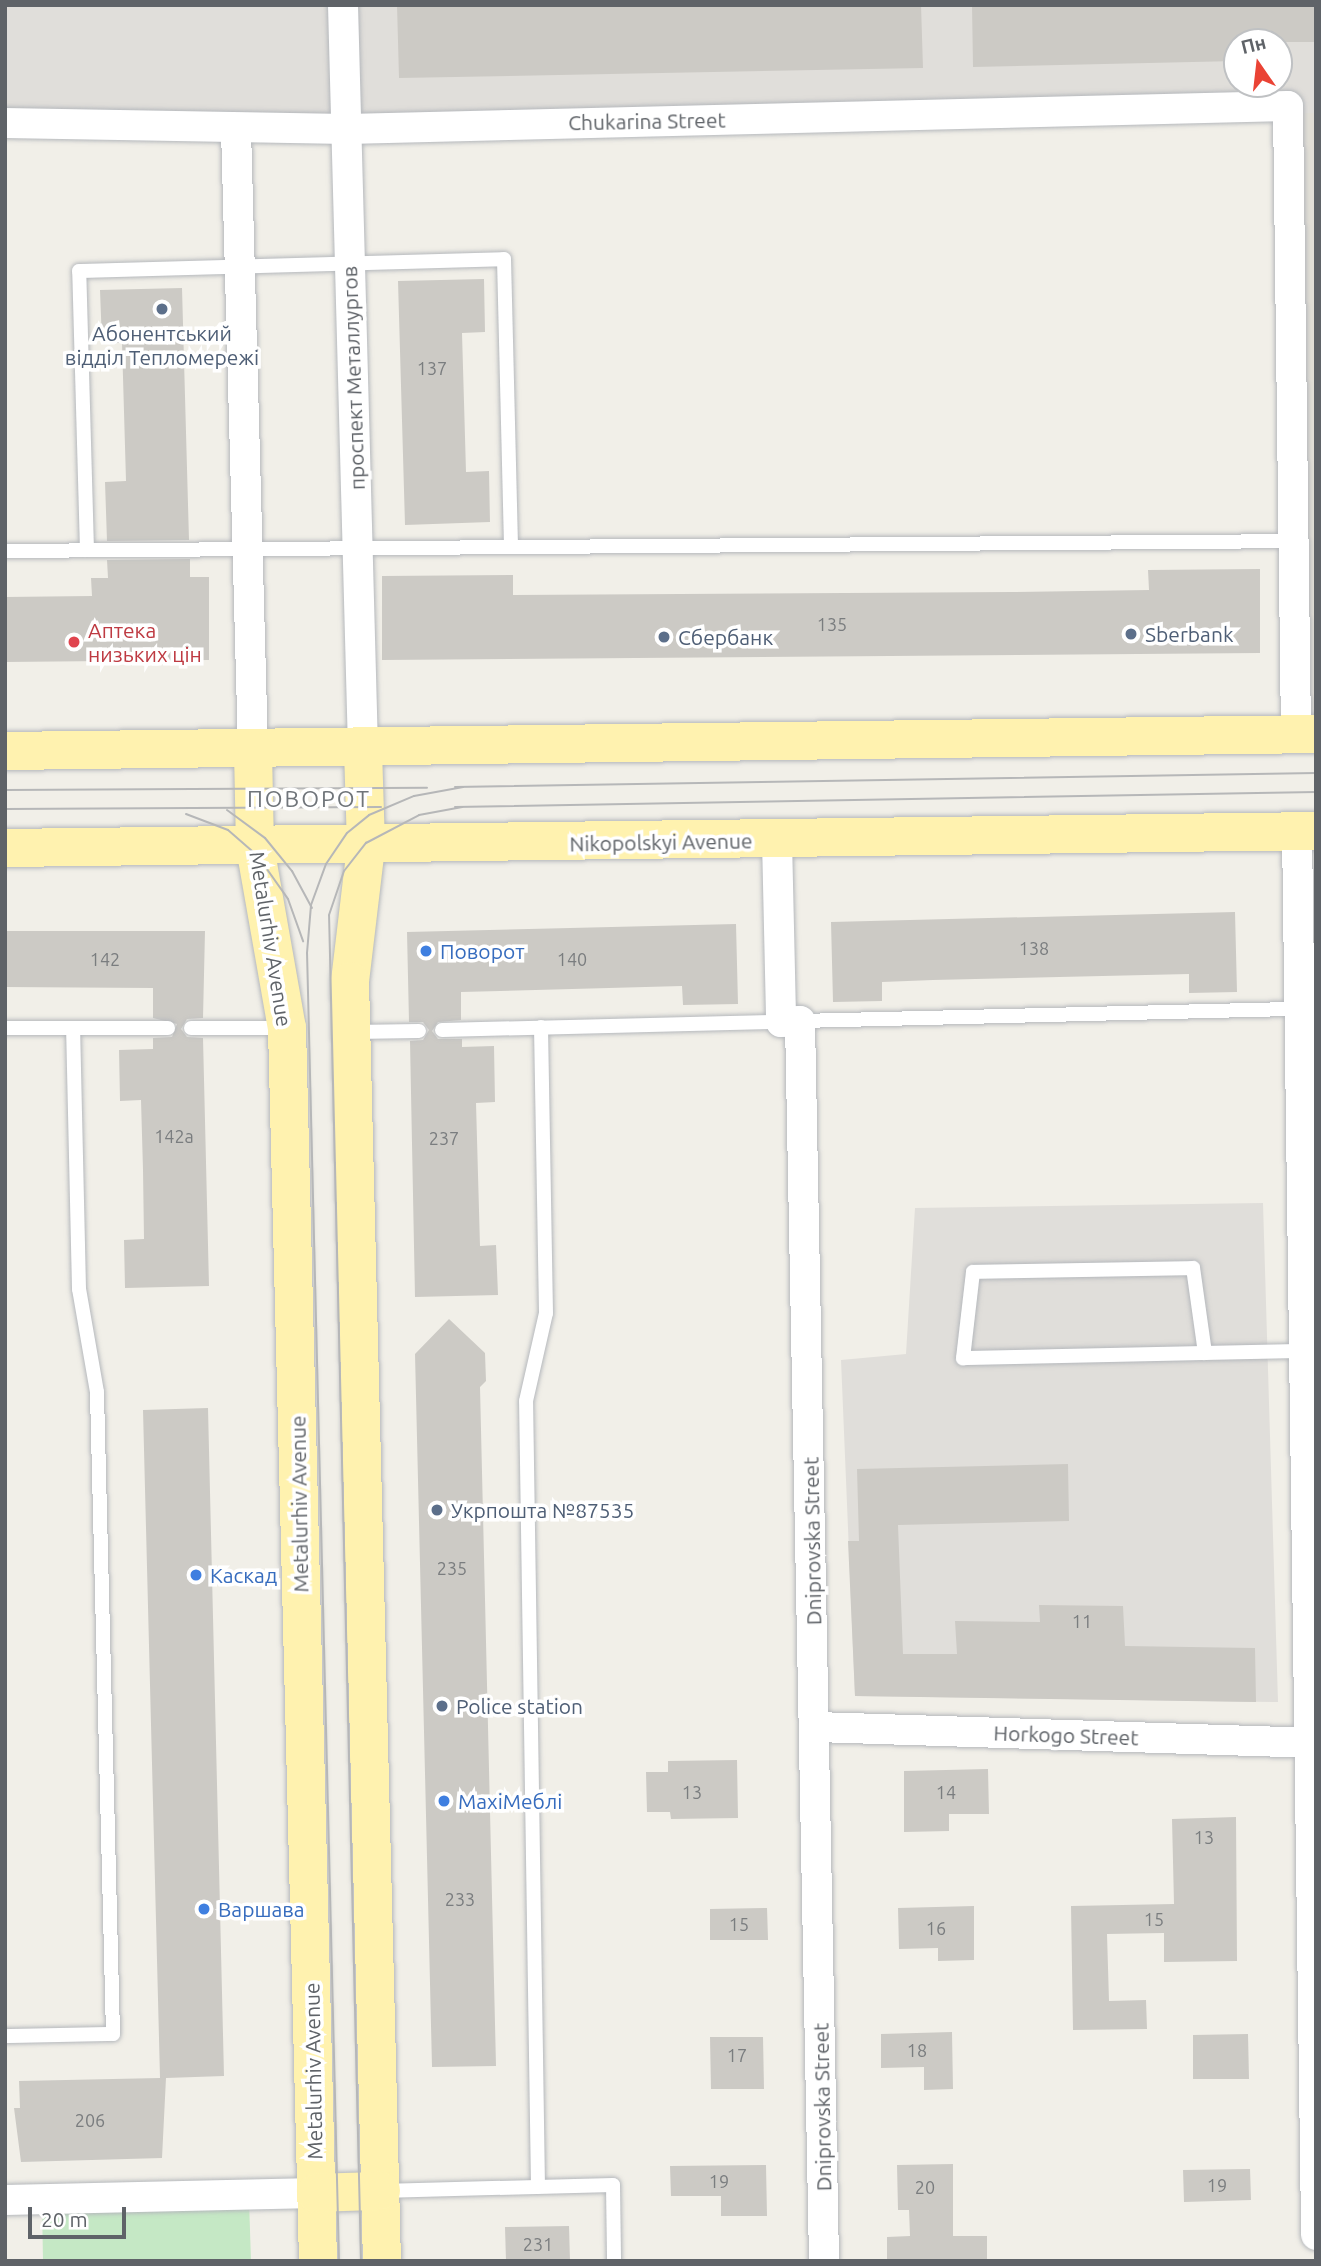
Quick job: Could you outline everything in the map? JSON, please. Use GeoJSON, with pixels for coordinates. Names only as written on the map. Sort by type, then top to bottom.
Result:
{"type":"FeatureCollection","features":[{"type":"Feature","properties":{"kind":"main road"},"geometry":{"type":"LineString","coordinates":[[5,751],[363,750],[1306,734]]}},
{"type":"Feature","properties":{"kind":"main road"},"geometry":{"type":"LineString","coordinates":[[363,750],[366,847],[351,966],[382,2261]]}},
{"type":"Feature","properties":{"kind":"main road","name":"Metalurhiv Avenue"},"geometry":{"type":"LineString","coordinates":[[253,751],[255,847],[287,1028],[318,2261]]}},
{"type":"Feature","properties":{"kind":"main road","name":"Nikopolskyi Avenue"},"geometry":{"type":"LineString","coordinates":[[5,848],[366,847],[1306,831]]}},
{"type":"Feature","properties":{"kind":"main road"},"geometry":{"type":"LineString","coordinates":[[316,2193],[381,2191]]}},
{"type":"Feature","properties":{"kind":"street","name":"проспект Металлургов"},"geometry":{"type":"LineString","coordinates":[[343,5],[363,750]]}},
{"type":"Feature","properties":{"kind":"street","name":"Chukarina Street"},"geometry":{"type":"LineString","coordinates":[[5,123],[236,130],[347,129],[1288,106],[1293,541]]}},
{"type":"Feature","properties":{"kind":"street"},"geometry":{"type":"LineString","coordinates":[[236,130],[253,751]]}},
{"type":"Feature","properties":{"kind":"street"},"geometry":{"type":"LineString","coordinates":[[1293,541],[1306,734]]}},
{"type":"Feature","properties":{"kind":"street"},"geometry":{"type":"LineString","coordinates":[[1306,831],[1299,1009],[1312,1743],[1316,2235]]}},
{"type":"Feature","properties":{"kind":"street","name":"Dniprovska Street"},"geometry":{"type":"LineString","coordinates":[[776,840],[790,1022],[816,1727],[824,2261]]}},
{"type":"Feature","properties":{"kind":"street","name":"Horkogo Street"},"geometry":{"type":"LineString","coordinates":[[816,1727],[1312,1743]]}},
{"type":"Feature","properties":{"kind":"street"},"geometry":{"type":"LineString","coordinates":[[5,2200],[316,2193]]}},
{"type":"Feature","properties":{"kind":"lane"},"geometry":{"type":"LineString","coordinates":[[87,550],[79,271],[504,259],[512,546]]}},
{"type":"Feature","properties":{"kind":"lane"},"geometry":{"type":"LineString","coordinates":[[5,551],[1293,541]]}},
{"type":"Feature","properties":{"kind":"lane"},"geometry":{"type":"LineString","coordinates":[[442,1030],[1299,1009]]}},
{"type":"Feature","properties":{"kind":"lane"},"geometry":{"type":"LineString","coordinates":[[538,2187],[526,1401],[546,1312],[541,1027]]}},
{"type":"Feature","properties":{"kind":"lane"},"geometry":{"type":"LineString","coordinates":[[5,1028],[168,1028]]}},
{"type":"Feature","properties":{"kind":"lane"},"geometry":{"type":"LineString","coordinates":[[5,2036],[113,2034],[97,1392],[79,1289],[73,1028]]}},
{"type":"Feature","properties":{"kind":"lane"},"geometry":{"type":"LineString","coordinates":[[191,1028],[287,1028]]}},
{"type":"Feature","properties":{"kind":"lane"},"geometry":{"type":"LineString","coordinates":[[352,1032],[419,1031]]}},
{"type":"Feature","properties":{"kind":"lane"},"geometry":{"type":"LineString","coordinates":[[1205,1353],[1193,1268],[973,1272],[964,1358],[1303,1351]]}},
{"type":"Feature","properties":{"kind":"lane"},"geometry":{"type":"LineString","coordinates":[[381,2191],[613,2185],[614,2261]]}},
{"type":"Feature","properties":{"kind":"shaded area"},"geometry":{"type":"Polygon","coordinates":[[[5,5],[1316,5],[1316,113],[350,134],[5,129],[5,5]]]}},
{"type":"Feature","properties":{"kind":"shaded area"},"geometry":{"type":"Polygon","coordinates":[[[1300,113],[1316,113],[1316,722],[1307,722],[1300,113]]]}},
{"type":"Feature","properties":{"kind":"shaded area"},"geometry":{"type":"Polygon","coordinates":[[[1263,1203],[1278,1702],[855,1696],[841,1360],[906,1354],[915,1208],[1263,1203]]]}},
{"type":"Feature","properties":{"kind":"green space"},"geometry":{"type":"Polygon","coordinates":[[[249,2200],[251,2261],[43,2261],[42,2205],[249,2200]]]}},
{"type":"Feature","properties":{"kind":"building"},"geometry":{"type":"Polygon","coordinates":[[[397,5],[921,5],[923,68],[399,78],[397,5]]]}},
{"type":"Feature","properties":{"kind":"building"},"geometry":{"type":"Polygon","coordinates":[[[972,5],[1316,5],[1316,42],[1293,42],[1293,28],[1223,28],[1223,61],[973,67],[972,5]]]}},
{"type":"Feature","properties":{"kind":"building"},"geometry":{"type":"Polygon","coordinates":[[[484,279],[485,332],[462,333],[466,472],[489,471],[490,522],[405,525],[398,281],[484,279]]]}},
{"type":"Feature","properties":{"kind":"building"},"geometry":{"type":"Polygon","coordinates":[[[182,288],[189,540],[107,541],[105,482],[126,481],[122,343],[102,343],[100,290],[182,288]]]}},
{"type":"Feature","properties":{"kind":"building"},"geometry":{"type":"Polygon","coordinates":[[[190,559],[190,577],[209,577],[209,660],[5,662],[5,597],[92,596],[91,578],[108,578],[107,560],[190,559]]]}},
{"type":"Feature","properties":{"kind":"building"},"geometry":{"type":"Polygon","coordinates":[[[1260,569],[1260,653],[382,660],[382,576],[513,575],[513,595],[1012,592],[1149,590],[1148,570],[1260,569]]]}},
{"type":"Feature","properties":{"kind":"building"},"geometry":{"type":"Polygon","coordinates":[[[1235,912],[1237,992],[1189,993],[1189,974],[933,980],[882,982],[882,1001],[833,1002],[831,922],[1235,912]]]}},
{"type":"Feature","properties":{"kind":"building"},"geometry":{"type":"Polygon","coordinates":[[[736,924],[738,1004],[683,1005],[682,986],[461,992],[461,1020],[438,1022],[432,1031],[438,1039],[462,1039],[462,1047],[494,1046],[495,1102],[476,1103],[480,1246],[496,1245],[498,1295],[415,1297],[410,1041],[423,1040],[429,1030],[423,1022],[409,1022],[407,932],[736,924]]]}},
{"type":"Feature","properties":{"kind":"building"},"geometry":{"type":"Polygon","coordinates":[[[5,931],[205,931],[203,1018],[187,1019],[181,1029],[187,1037],[203,1038],[209,1286],[125,1288],[124,1240],[144,1239],[143,1170],[141,1100],[120,1101],[119,1050],[153,1049],[153,1038],[172,1037],[177,1024],[153,1018],[153,988],[5,987],[5,931]]]}},
{"type":"Feature","properties":{"kind":"building"},"geometry":{"type":"Polygon","coordinates":[[[449,1319],[485,1353],[486,1381],[480,1387],[496,2066],[432,2067],[415,1354],[449,1319]]]}},
{"type":"Feature","properties":{"kind":"building"},"geometry":{"type":"Polygon","coordinates":[[[208,1408],[224,2076],[166,2078],[162,2158],[21,2162],[14,2108],[20,2108],[19,2081],[160,2078],[143,1410],[208,1408]]]}},
{"type":"Feature","properties":{"kind":"building"},"geometry":{"type":"Polygon","coordinates":[[[1068,1464],[1069,1521],[898,1525],[903,1654],[957,1654],[955,1621],[1040,1622],[1039,1605],[1123,1606],[1125,1646],[1255,1648],[1256,1702],[855,1696],[848,1541],[859,1541],[857,1469],[1068,1464]]]}},
{"type":"Feature","properties":{"kind":"building"},"geometry":{"type":"Polygon","coordinates":[[[737,1760],[738,1818],[671,1819],[670,1812],[647,1812],[646,1772],[668,1772],[668,1761],[737,1760]]]}},
{"type":"Feature","properties":{"kind":"building"},"geometry":{"type":"Polygon","coordinates":[[[988,1769],[989,1814],[949,1814],[949,1831],[904,1832],[904,1771],[988,1769]]]}},
{"type":"Feature","properties":{"kind":"building"},"geometry":{"type":"Polygon","coordinates":[[[1236,1817],[1237,1961],[1164,1962],[1164,1933],[1107,1934],[1109,2001],[1146,2000],[1147,2029],[1073,2030],[1071,1906],[1174,1904],[1172,1819],[1236,1817]]]}},
{"type":"Feature","properties":{"kind":"building"},"geometry":{"type":"Polygon","coordinates":[[[974,1906],[974,1960],[938,1961],[938,1948],[899,1949],[898,1908],[974,1906]]]}},
{"type":"Feature","properties":{"kind":"building"},"geometry":{"type":"Polygon","coordinates":[[[767,1908],[768,1940],[710,1940],[710,1909],[767,1908]]]}},
{"type":"Feature","properties":{"kind":"building"},"geometry":{"type":"Polygon","coordinates":[[[952,2032],[953,2089],[924,2090],[924,2067],[881,2068],[881,2034],[952,2032]]]}},
{"type":"Feature","properties":{"kind":"building"},"geometry":{"type":"Polygon","coordinates":[[[1248,2034],[1249,2079],[1193,2079],[1193,2035],[1248,2034]]]}},
{"type":"Feature","properties":{"kind":"building"},"geometry":{"type":"Polygon","coordinates":[[[710,2037],[763,2037],[764,2089],[711,2089],[710,2037]]]}},
{"type":"Feature","properties":{"kind":"building"},"geometry":{"type":"Polygon","coordinates":[[[953,2164],[953,2236],[987,2236],[987,2261],[887,2261],[887,2237],[910,2236],[909,2210],[898,2210],[897,2165],[953,2164]]]}},
{"type":"Feature","properties":{"kind":"building"},"geometry":{"type":"Polygon","coordinates":[[[766,2165],[767,2216],[721,2216],[721,2196],[671,2196],[670,2166],[766,2165]]]}},
{"type":"Feature","properties":{"kind":"building"},"geometry":{"type":"Polygon","coordinates":[[[1250,2169],[1251,2200],[1184,2202],[1183,2170],[1250,2169]]]}},
{"type":"Feature","properties":{"kind":"building"},"geometry":{"type":"Polygon","coordinates":[[[569,2226],[570,2261],[506,2261],[505,2227],[569,2226]]]}},
{"type":"Feature","properties":{"kind":"tram line"},"geometry":{"type":"LineString","coordinates":[[455,787],[1316,773]]}},
{"type":"Feature","properties":{"kind":"tram line"},"geometry":{"type":"LineString","coordinates":[[339,2261],[307,953],[311,905],[326,864],[347,833],[369,815],[414,796],[463,787]]}},
{"type":"Feature","properties":{"kind":"tram line"},"geometry":{"type":"LineString","coordinates":[[5,790],[427,788]]}},
{"type":"Feature","properties":{"kind":"tram line"},"geometry":{"type":"LineString","coordinates":[[455,807],[1316,792]]}},
{"type":"Feature","properties":{"kind":"tram line"},"geometry":{"type":"LineString","coordinates":[[5,809],[381,807]]}},
{"type":"Feature","properties":{"kind":"tram line"},"geometry":{"type":"LineString","coordinates":[[361,2261],[329,915],[344,871],[366,843],[419,815],[462,807]]}},
{"type":"Feature","properties":{"kind":"tram line"},"geometry":{"type":"LineString","coordinates":[[227,810],[265,838],[292,871],[312,908]]}},
{"type":"Feature","properties":{"kind":"tram line"},"geometry":{"type":"LineString","coordinates":[[186,814],[228,830],[257,855],[288,899],[303,941]]}},
{"type":"Feature","properties":{"kind":"place","name":"Абонентський відділ Тепломережі"},"geometry":{"type":"Point","coordinates":[162,309]}},
{"type":"Feature","properties":{"kind":"place","name":"Sberbank"},"geometry":{"type":"Point","coordinates":[1131,634]}},
{"type":"Feature","properties":{"kind":"place","name":"Сбербанк"},"geometry":{"type":"Point","coordinates":[664,637]}},
{"type":"Feature","properties":{"kind":"place","name":"Аптека низьких цін"},"geometry":{"type":"Point","coordinates":[74,642]}},
{"type":"Feature","properties":{"kind":"place","name":"Поворот"},"geometry":{"type":"Point","coordinates":[426,951]}},
{"type":"Feature","properties":{"kind":"place","name":"Укрпошта №87535"},"geometry":{"type":"Point","coordinates":[437,1510]}},
{"type":"Feature","properties":{"kind":"place","name":"Каскад"},"geometry":{"type":"Point","coordinates":[196,1575]}},
{"type":"Feature","properties":{"kind":"place","name":"Police station"},"geometry":{"type":"Point","coordinates":[442,1706]}},
{"type":"Feature","properties":{"kind":"place","name":"MaxiМеблі"},"geometry":{"type":"Point","coordinates":[444,1801]}},
{"type":"Feature","properties":{"kind":"place","name":"Варшава"},"geometry":{"type":"Point","coordinates":[204,1909]}},
{"type":"Feature","properties":{"kind":"district","name":"ПОВОРОТ"},"geometry":{"type":"Point","coordinates":[309,799]}}]}
